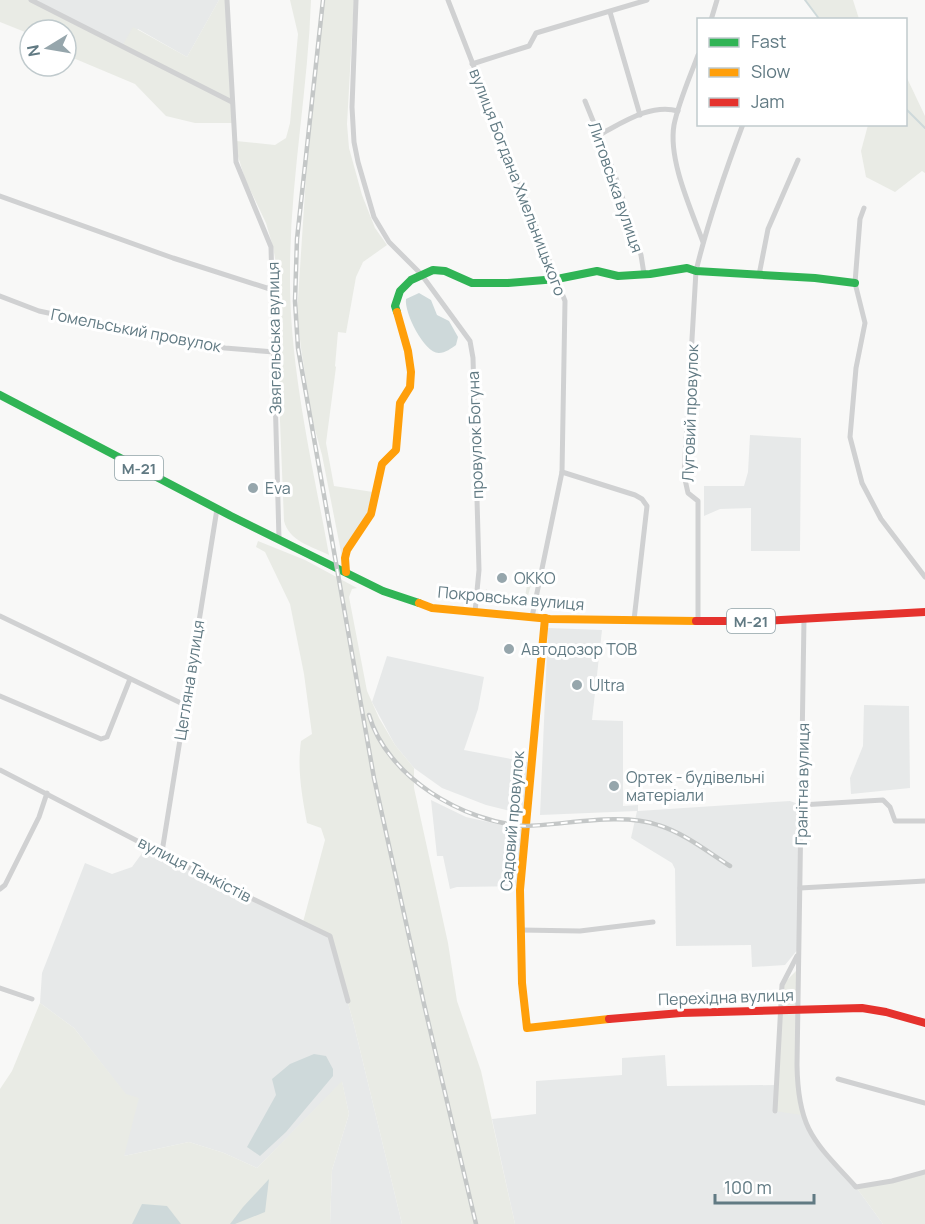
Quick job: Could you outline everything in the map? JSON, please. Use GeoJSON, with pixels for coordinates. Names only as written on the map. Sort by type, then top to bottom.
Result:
{"type":"FeatureCollection","features":[{"type":"Feature","properties":{"kind":"main road"},"geometry":{"type":"LineString","coordinates":[[346,572],[347,550],[371,514],[382,464],[396,450],[400,403],[410,387],[411,372],[406,343],[395,306],[400,291],[421,274],[433,270],[445,271],[472,283],[508,283],[557,279],[597,271],[618,276],[687,268],[696,271],[815,278],[855,283]]}},
{"type":"Feature","properties":{"kind":"main road","name":"Покровська вулиця"},"geometry":{"type":"LineString","coordinates":[[0,395],[383,591],[432,608],[545,618],[698,621],[804,619],[925,612]]}},
{"type":"Feature","properties":{"kind":"main road","name":"Садовий провулок"},"geometry":{"type":"LineString","coordinates":[[526,1028],[522,983],[520,890],[545,618]]}},
{"type":"Feature","properties":{"kind":"main road","name":"Перехідна вулиця"},"geometry":{"type":"LineString","coordinates":[[526,1028],[578,1024],[602,1018],[658,1014],[862,1008],[925,1023]]}},
{"type":"Feature","properties":{"kind":"street"},"geometry":{"type":"LineString","coordinates":[[31,0],[232,102]]}},
{"type":"Feature","properties":{"kind":"street","name":"Звягельська вулиця"},"geometry":{"type":"LineString","coordinates":[[227,0],[236,162],[271,247],[279,539]]}},
{"type":"Feature","properties":{"kind":"street","name":"провулок Богуна"},"geometry":{"type":"LineString","coordinates":[[356,0],[352,107],[354,142],[374,217],[389,242],[421,274],[470,341],[473,370],[479,570],[475,613]]}},
{"type":"Feature","properties":{"kind":"street","name":"вулиця Богдана Хмельницького"},"geometry":{"type":"LineString","coordinates":[[448,0],[565,301],[562,472],[532,617]]}},
{"type":"Feature","properties":{"kind":"street"},"geometry":{"type":"LineString","coordinates":[[472,64],[529,46],[536,33],[647,0]]}},
{"type":"Feature","properties":{"kind":"street"},"geometry":{"type":"LineString","coordinates":[[712,18],[717,0]]}},
{"type":"Feature","properties":{"kind":"street"},"geometry":{"type":"LineString","coordinates":[[610,12],[640,115]]}},
{"type":"Feature","properties":{"kind":"street"},"geometry":{"type":"LineString","coordinates":[[697,59],[674,128],[676,163],[703,243]]}},
{"type":"Feature","properties":{"kind":"street","name":"Литовська вулиця"},"geometry":{"type":"LineString","coordinates":[[585,101],[615,175],[641,255],[644,274]]}},
{"type":"Feature","properties":{"kind":"street"},"geometry":{"type":"LineString","coordinates":[[599,135],[640,115],[663,109],[678,111]]}},
{"type":"Feature","properties":{"kind":"street"},"geometry":{"type":"LineString","coordinates":[[696,271],[703,243],[742,126]]}},
{"type":"Feature","properties":{"kind":"street"},"geometry":{"type":"LineString","coordinates":[[759,275],[768,229],[798,160]]}},
{"type":"Feature","properties":{"kind":"street"},"geometry":{"type":"LineString","coordinates":[[0,196],[173,258],[273,290]]}},
{"type":"Feature","properties":{"kind":"street"},"geometry":{"type":"LineString","coordinates":[[864,208],[860,219],[855,283],[865,323],[856,368],[850,437],[862,483],[881,519],[925,577]]}},
{"type":"Feature","properties":{"kind":"street","name":"Луговий провулок"},"geometry":{"type":"LineString","coordinates":[[696,271],[684,475],[688,493],[698,501],[698,621]]}},
{"type":"Feature","properties":{"kind":"street","name":"Гомельський провулок"},"geometry":{"type":"LineString","coordinates":[[0,296],[53,314],[225,348],[274,352]]}},
{"type":"Feature","properties":{"kind":"street"},"geometry":{"type":"LineString","coordinates":[[562,472],[635,495],[647,506],[634,620]]}},
{"type":"Feature","properties":{"kind":"street","name":"Цегляна вулиця"},"geometry":{"type":"LineString","coordinates":[[162,852],[217,508]]}},
{"type":"Feature","properties":{"kind":"street"},"geometry":{"type":"LineString","coordinates":[[0,616],[185,705]]}},
{"type":"Feature","properties":{"kind":"street","name":"Гранітна вулиця"},"geometry":{"type":"LineString","coordinates":[[804,619],[798,1010],[798,1091],[802,1115],[814,1141],[856,1187],[925,1172]]}},
{"type":"Feature","properties":{"kind":"street"},"geometry":{"type":"LineString","coordinates":[[0,696],[101,739],[107,736],[130,680]]}},
{"type":"Feature","properties":{"kind":"street","name":"вулиця Танкістів"},"geometry":{"type":"LineString","coordinates":[[0,770],[209,878],[330,936],[348,1001]]}},
{"type":"Feature","properties":{"kind":"street"},"geometry":{"type":"LineString","coordinates":[[0,889],[5,885],[39,817],[47,793]]}},
{"type":"Feature","properties":{"kind":"street"},"geometry":{"type":"LineString","coordinates":[[801,805],[883,800],[890,807],[894,821],[925,821]]}},
{"type":"Feature","properties":{"kind":"street"},"geometry":{"type":"LineString","coordinates":[[800,888],[925,881]]}},
{"type":"Feature","properties":{"kind":"street"},"geometry":{"type":"LineString","coordinates":[[521,930],[580,931],[653,922]]}},
{"type":"Feature","properties":{"kind":"street","name":"Гранітна вулиця"},"geometry":{"type":"LineString","coordinates":[[775,1111],[783,985],[793,967],[799,948]]}},
{"type":"Feature","properties":{"kind":"street"},"geometry":{"type":"LineString","coordinates":[[0,988],[32,999]]}},
{"type":"Feature","properties":{"kind":"street"},"geometry":{"type":"LineString","coordinates":[[838,1079],[925,1103]]}},
{"type":"Feature","properties":{"kind":"shaded area"},"geometry":{"type":"Polygon","coordinates":[[[0,0],[31,0],[67,18],[18,18],[18,29],[0,22],[0,0]]]}},
{"type":"Feature","properties":{"kind":"shaded area"},"geometry":{"type":"Polygon","coordinates":[[[31,0],[219,0],[187,57],[138,29],[122,46],[78,24],[78,18],[67,18],[31,0]]]}},
{"type":"Feature","properties":{"kind":"shaded area"},"geometry":{"type":"Polygon","coordinates":[[[219,0],[227,0],[233,123],[195,123],[166,116],[135,84],[78,60],[78,24],[122,46],[133,27],[187,57],[219,0]]]}},
{"type":"Feature","properties":{"kind":"shaded area"},"geometry":{"type":"Polygon","coordinates":[[[290,0],[311,0],[291,238],[293,343],[297,379],[329,555],[296,538],[284,521],[276,320],[277,269],[266,223],[245,179],[236,141],[275,145],[286,138],[290,123],[298,34],[290,0]]]}},
{"type":"Feature","properties":{"kind":"shaded area"},"geometry":{"type":"Polygon","coordinates":[[[324,0],[354,0],[347,124],[349,148],[362,195],[375,228],[387,245],[363,262],[356,277],[346,333],[338,332],[326,443],[334,486],[373,492],[365,520],[342,551],[342,557],[322,455],[312,419],[297,314],[310,116],[324,0]]]}},
{"type":"Feature","properties":{"kind":"shaded area"},"geometry":{"type":"Polygon","coordinates":[[[805,0],[853,0],[859,18],[819,18],[805,0]]]}},
{"type":"Feature","properties":{"kind":"shaded area"},"geometry":{"type":"Polygon","coordinates":[[[907,78],[925,116],[925,173],[922,171],[895,192],[866,177],[861,151],[868,126],[907,126],[907,78]]]}},
{"type":"Feature","properties":{"kind":"shaded area"},"geometry":{"type":"Polygon","coordinates":[[[419,293],[431,300],[437,315],[449,321],[458,337],[456,345],[446,351],[433,352],[416,332],[408,313],[406,299],[419,293]]]}},
{"type":"Feature","properties":{"kind":"shaded area"},"geometry":{"type":"Polygon","coordinates":[[[750,435],[801,438],[800,551],[751,551],[751,508],[720,509],[704,516],[704,486],[744,486],[748,472],[750,435]]]}},
{"type":"Feature","properties":{"kind":"shaded area"},"geometry":{"type":"Polygon","coordinates":[[[258,541],[305,560],[357,588],[352,589],[349,597],[367,691],[395,745],[414,768],[414,788],[448,943],[457,1001],[481,1071],[515,1224],[402,1224],[330,936],[303,922],[325,840],[321,828],[307,823],[302,793],[301,741],[312,734],[304,674],[290,604],[265,552],[256,547],[258,541]]]}},
{"type":"Feature","properties":{"kind":"shaded area"},"geometry":{"type":"Polygon","coordinates":[[[527,585],[531,585],[526,603],[486,602],[483,599],[482,594],[485,594],[486,589],[494,596],[525,597],[527,585]]]}},
{"type":"Feature","properties":{"kind":"shaded area"},"geometry":{"type":"Polygon","coordinates":[[[548,628],[602,630],[592,720],[623,721],[623,806],[638,805],[638,811],[790,801],[801,805],[799,948],[785,965],[752,967],[751,945],[676,946],[675,869],[672,863],[631,838],[637,811],[540,815],[548,628]]]}},
{"type":"Feature","properties":{"kind":"shaded area"},"geometry":{"type":"Polygon","coordinates":[[[387,656],[484,677],[478,709],[464,750],[532,763],[526,815],[486,805],[442,788],[414,768],[395,745],[372,702],[387,656]]]}},
{"type":"Feature","properties":{"kind":"shaded area"},"geometry":{"type":"Polygon","coordinates":[[[864,705],[909,706],[910,788],[851,794],[850,778],[863,746],[864,705]]]}},
{"type":"Feature","properties":{"kind":"shaded area"},"geometry":{"type":"Polygon","coordinates":[[[431,800],[466,817],[524,830],[520,886],[450,889],[443,856],[437,856],[431,800]]]}},
{"type":"Feature","properties":{"kind":"shaded area"},"geometry":{"type":"Polygon","coordinates":[[[148,845],[330,936],[402,1224],[330,1224],[332,1170],[349,1114],[342,1082],[257,1168],[224,1153],[189,1142],[124,1156],[126,1095],[74,1028],[40,1003],[42,973],[85,863],[112,874],[132,867],[148,845]]]}},
{"type":"Feature","properties":{"kind":"shaded area"},"geometry":{"type":"Polygon","coordinates":[[[799,968],[797,1091],[802,1115],[775,1111],[782,985],[799,968]]]}},
{"type":"Feature","properties":{"kind":"shaded area"},"geometry":{"type":"Polygon","coordinates":[[[40,1003],[74,1028],[126,1094],[139,1098],[124,1156],[189,1142],[224,1153],[257,1168],[342,1081],[349,1114],[332,1170],[330,1224],[0,1224],[0,1089],[12,1071],[40,1003]]]}},
{"type":"Feature","properties":{"kind":"shaded area"},"geometry":{"type":"Polygon","coordinates":[[[314,1054],[326,1056],[333,1069],[333,1076],[286,1132],[260,1156],[247,1147],[276,1095],[272,1079],[290,1064],[314,1054]]]}},
{"type":"Feature","properties":{"kind":"shaded area"},"geometry":{"type":"Polygon","coordinates":[[[665,1055],[667,1086],[776,1085],[802,1115],[814,1141],[856,1187],[883,1224],[515,1224],[492,1119],[536,1114],[536,1081],[622,1075],[622,1058],[665,1055]]]}},
{"type":"Feature","properties":{"kind":"shaded area"},"geometry":{"type":"Polygon","coordinates":[[[925,1172],[925,1224],[883,1224],[856,1187],[925,1172]]]}},
{"type":"Feature","properties":{"kind":"shaded area"},"geometry":{"type":"Polygon","coordinates":[[[269,1179],[265,1212],[230,1224],[243,1207],[269,1179]]]}},
{"type":"Feature","properties":{"kind":"shaded area"},"geometry":{"type":"Polygon","coordinates":[[[142,1204],[167,1206],[181,1224],[132,1224],[142,1204]]]}},
{"type":"Feature","properties":{"kind":"waterway"},"geometry":{"type":"LineString","coordinates":[[805,0],[818,18]]}},
{"type":"Feature","properties":{"kind":"waterway"},"geometry":{"type":"LineString","coordinates":[[907,110],[925,128]]}},
{"type":"Feature","properties":{"kind":"railway"},"geometry":{"type":"LineString","coordinates":[[323,0],[297,239],[295,301],[298,348],[374,778],[476,1224]]}},
{"type":"Feature","properties":{"kind":"railway"},"geometry":{"type":"LineString","coordinates":[[369,715],[378,737],[392,758],[410,776],[430,792],[477,816],[501,823],[525,826],[610,819],[643,821],[677,833],[730,866]]}},
{"type":"Feature","properties":{"kind":"traffic: fast"},"geometry":{"type":"LineString","coordinates":[[397,312],[395,306],[400,291],[411,280],[433,270],[445,271],[472,283],[557,279],[597,271],[618,276],[650,274],[687,268],[696,271],[815,278],[855,283]]}},
{"type":"Feature","properties":{"kind":"traffic: fast"},"geometry":{"type":"LineString","coordinates":[[0,395],[231,516],[383,591],[419,603]]}},
{"type":"Feature","properties":{"kind":"traffic: slow"},"geometry":{"type":"LineString","coordinates":[[346,572],[347,550],[371,514],[382,464],[396,450],[400,403],[410,387],[411,372],[408,351],[397,312]]}},
{"type":"Feature","properties":{"kind":"traffic: slow"},"geometry":{"type":"LineString","coordinates":[[419,603],[432,608],[550,619],[696,621]]}},
{"type":"Feature","properties":{"kind":"traffic: slow"},"geometry":{"type":"LineString","coordinates":[[545,618],[520,890],[522,983],[527,1028],[609,1019]]}},
{"type":"Feature","properties":{"kind":"traffic: jam"},"geometry":{"type":"LineString","coordinates":[[696,621],[763,621],[925,612]]}},
{"type":"Feature","properties":{"kind":"traffic: jam"},"geometry":{"type":"LineString","coordinates":[[609,1019],[681,1013],[862,1008],[925,1023]]}},
{"type":"Feature","properties":{"kind":"place","name":"Eva"},"geometry":{"type":"Point","coordinates":[253,488]}},
{"type":"Feature","properties":{"kind":"place","name":"ОККО"},"geometry":{"type":"Point","coordinates":[502,578]}},
{"type":"Feature","properties":{"kind":"place","name":"Автодозор ТОВ"},"geometry":{"type":"Point","coordinates":[509,649]}},
{"type":"Feature","properties":{"kind":"place","name":"Ultra"},"geometry":{"type":"Point","coordinates":[577,685]}},
{"type":"Feature","properties":{"kind":"place","name":"Ортек - будівельні матеріали"},"geometry":{"type":"Point","coordinates":[614,786]}}]}
